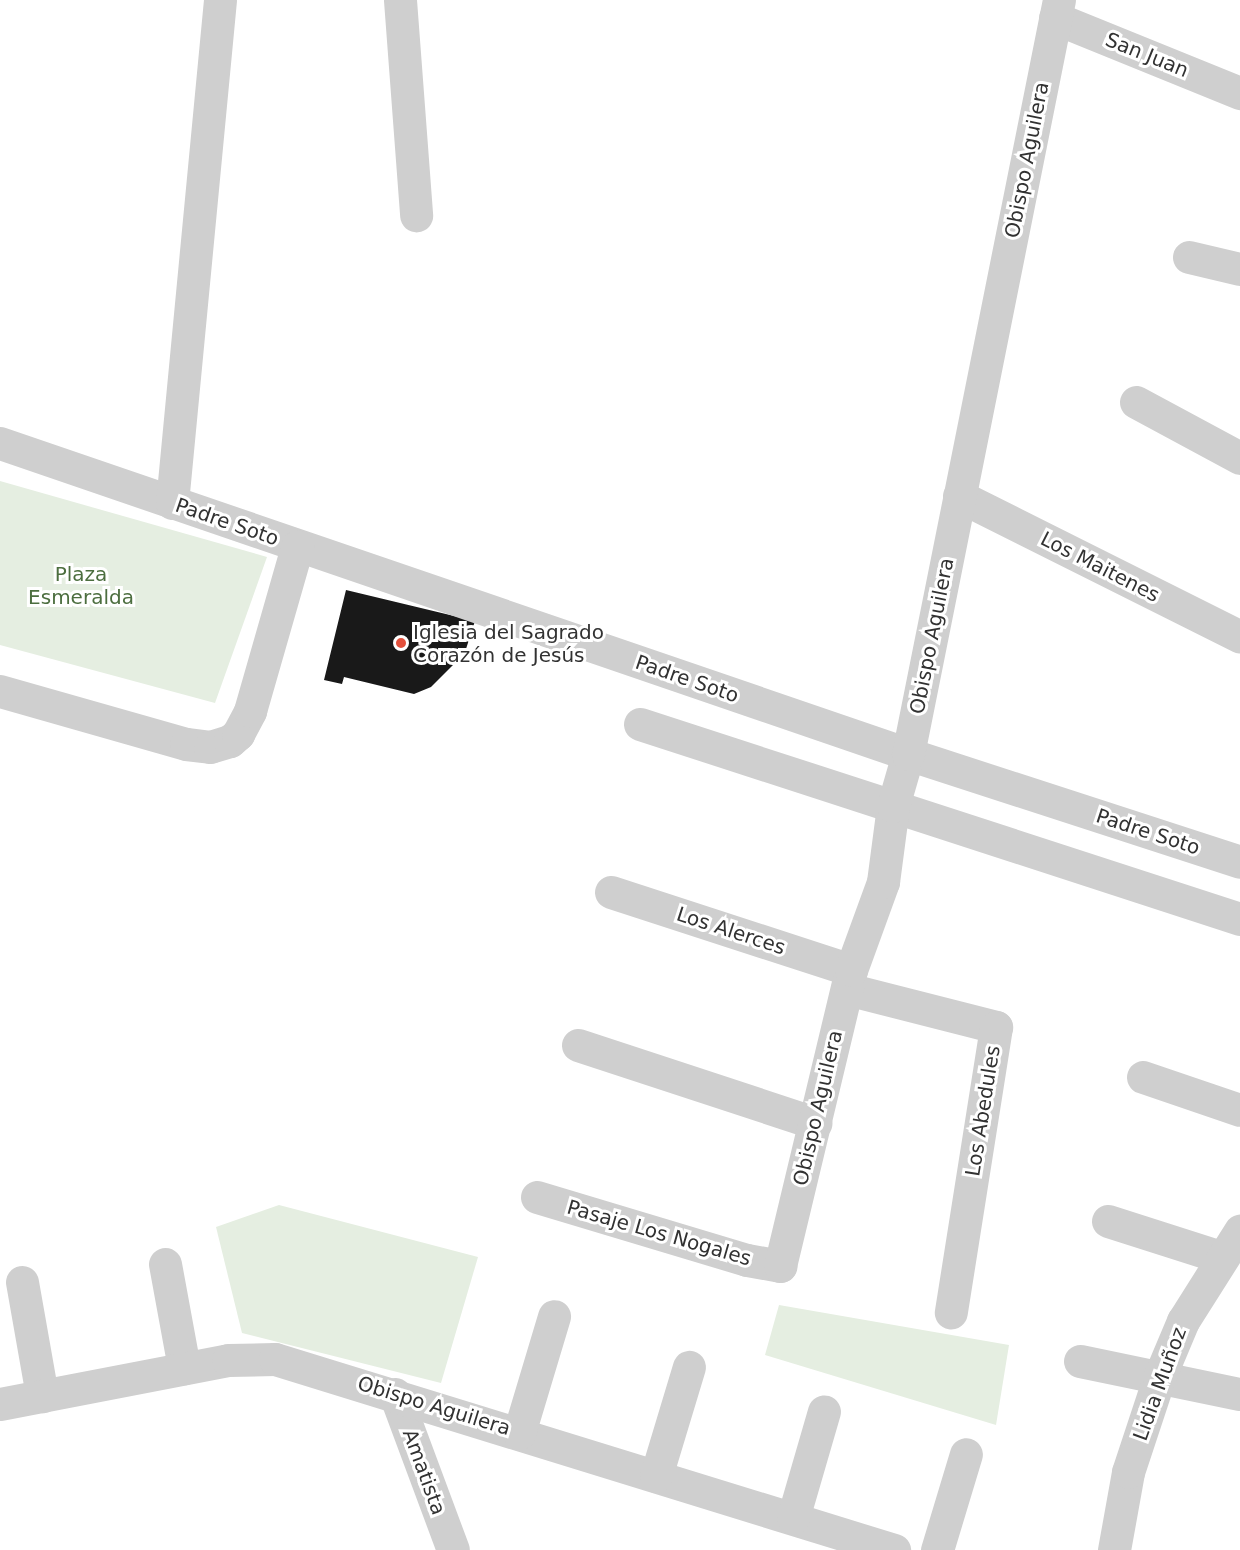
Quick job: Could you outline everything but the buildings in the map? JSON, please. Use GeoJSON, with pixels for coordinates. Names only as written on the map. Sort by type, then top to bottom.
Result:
{"type":"FeatureCollection","features":[{"type":"Feature","properties":{"kind":"street"},"geometry":{"type":"LineString","coordinates":[[172,503],[220,0]]}},
{"type":"Feature","properties":{"kind":"street"},"geometry":{"type":"LineString","coordinates":[[400,0],[416,215]]}},
{"type":"Feature","properties":{"kind":"street","name":"San Juan"},"geometry":{"type":"LineString","coordinates":[[1057,9],[1240,93]]}},
{"type":"Feature","properties":{"kind":"street","name":"Obispo Aguilera"},"geometry":{"type":"LineString","coordinates":[[780,1266],[849,979],[883,882],[894,806],[908,754],[1057,9]]}},
{"type":"Feature","properties":{"kind":"street"},"geometry":{"type":"LineString","coordinates":[[1189,257],[1240,269]]}},
{"type":"Feature","properties":{"kind":"street"},"geometry":{"type":"LineString","coordinates":[[1136,402],[1240,458]]}},
{"type":"Feature","properties":{"kind":"street","name":"Padre Soto"},"geometry":{"type":"LineString","coordinates":[[0,443],[297,547],[908,754],[1240,862]]}},
{"type":"Feature","properties":{"kind":"street","name":"Los Maitenes"},"geometry":{"type":"LineString","coordinates":[[959,496],[1240,637]]}},
{"type":"Feature","properties":{"kind":"street"},"geometry":{"type":"LineString","coordinates":[[0,691],[186,744],[210,747],[230,741],[244,725],[250,711],[297,547]]}},
{"type":"Feature","properties":{"kind":"street"},"geometry":{"type":"LineString","coordinates":[[640,724],[1240,919]]}},
{"type":"Feature","properties":{"kind":"street","name":"Los Alerces"},"geometry":{"type":"LineString","coordinates":[[611,892],[849,979]]}},
{"type":"Feature","properties":{"kind":"street","name":"Los Abedules"},"geometry":{"type":"LineString","coordinates":[[849,979],[996,1026],[951,1312]]}},
{"type":"Feature","properties":{"kind":"street"},"geometry":{"type":"LineString","coordinates":[[578,1046],[815,1123]]}},
{"type":"Feature","properties":{"kind":"street"},"geometry":{"type":"LineString","coordinates":[[1143,1077],[1240,1110]]}},
{"type":"Feature","properties":{"kind":"street","name":"Pasaje Los Nogales"},"geometry":{"type":"LineString","coordinates":[[537,1197],[747,1260],[780,1266]]}},
{"type":"Feature","properties":{"kind":"street"},"geometry":{"type":"LineString","coordinates":[[1108,1221],[1221,1257]]}},
{"type":"Feature","properties":{"kind":"street","name":"Lidia Muñoz"},"geometry":{"type":"LineString","coordinates":[[1114,1550],[1128,1472],[1159,1378],[1183,1321],[1221,1257],[1240,1231]]}},
{"type":"Feature","properties":{"kind":"street"},"geometry":{"type":"LineString","coordinates":[[165,1264],[184,1368]]}},
{"type":"Feature","properties":{"kind":"street"},"geometry":{"type":"LineString","coordinates":[[22,1282],[42,1396]]}},
{"type":"Feature","properties":{"kind":"street"},"geometry":{"type":"LineString","coordinates":[[519,1432],[554,1316]]}},
{"type":"Feature","properties":{"kind":"street","name":"Obispo Aguilera"},"geometry":{"type":"LineString","coordinates":[[0,1404],[228,1360],[274,1359],[519,1432],[894,1550]]}},
{"type":"Feature","properties":{"kind":"street"},"geometry":{"type":"LineString","coordinates":[[1080,1360],[1159,1378],[1205,1384],[1240,1394]]}},
{"type":"Feature","properties":{"kind":"street"},"geometry":{"type":"LineString","coordinates":[[656,1476],[689,1367]]}},
{"type":"Feature","properties":{"kind":"street","name":"Amatista"},"geometry":{"type":"LineString","coordinates":[[395,1394],[453,1550]]}},
{"type":"Feature","properties":{"kind":"street"},"geometry":{"type":"LineString","coordinates":[[793,1518],[824,1411]]}},
{"type":"Feature","properties":{"kind":"street"},"geometry":{"type":"LineString","coordinates":[[937,1550],[966,1454]]}},
{"type":"Feature","properties":{"kind":"green space","name":"Plaza Esmeralda"},"geometry":{"type":"Polygon","coordinates":[[[0,481],[267,557],[215,703],[0,645],[0,481]]]}},
{"type":"Feature","properties":{"kind":"green space"},"geometry":{"type":"Polygon","coordinates":[[[279,1205],[478,1257],[441,1383],[242,1333],[216,1227],[279,1205]]]}},
{"type":"Feature","properties":{"kind":"green space"},"geometry":{"type":"Polygon","coordinates":[[[779,1305],[1009,1345],[996,1425],[765,1355],[779,1305]]]}},
{"type":"Feature","properties":{"kind":"place","name":"Iglesia del Sagrado Corazón de Jesús"},"geometry":{"type":"Point","coordinates":[401,643]}}]}
